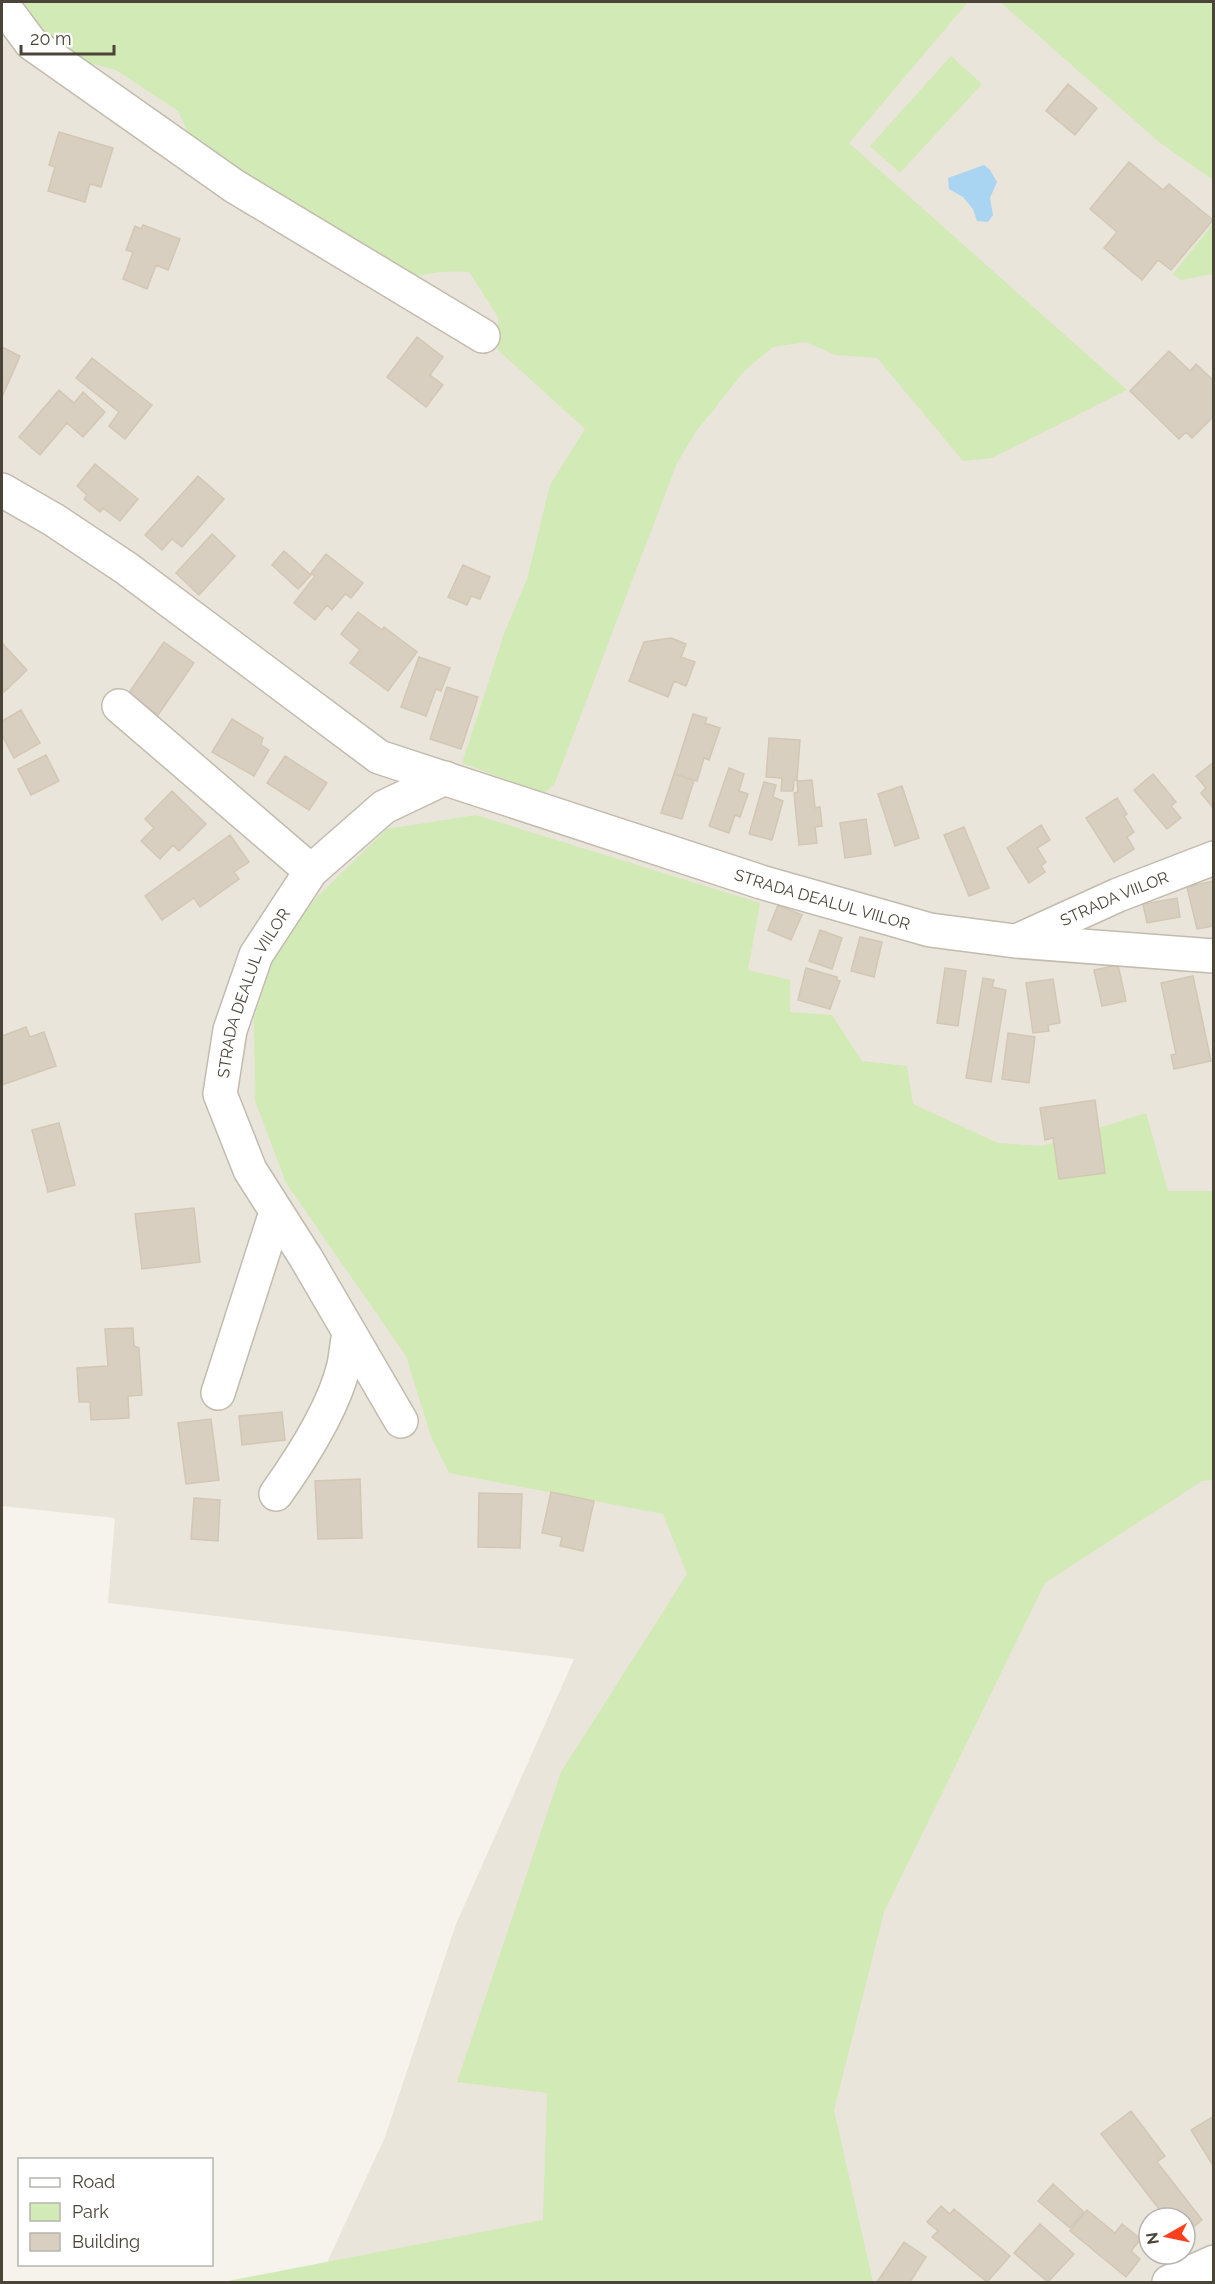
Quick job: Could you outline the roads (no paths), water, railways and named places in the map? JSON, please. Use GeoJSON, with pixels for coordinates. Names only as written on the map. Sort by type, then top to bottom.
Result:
{"type":"FeatureCollection","features":[{"type":"Feature","properties":{"kind":"street"},"geometry":{"type":"LineString","coordinates":[[2,4],[31,43],[234,186],[483,336]]}},
{"type":"Feature","properties":{"kind":"street","name":"STRADA DEALUL VIILOR"},"geometry":{"type":"LineString","coordinates":[[2,490],[54,520],[126,568],[378,757],[762,882],[919,927],[1015,941],[1214,956]]}},
{"type":"Feature","properties":{"kind":"street"},"geometry":{"type":"LineString","coordinates":[[119,706],[311,871]]}},
{"type":"Feature","properties":{"kind":"street","name":"STRADA DEALUL VIILOR"},"geometry":{"type":"LineString","coordinates":[[400,1421],[250,1170],[220,1094],[230,1030],[256,955],[311,871],[384,807],[445,778]]}},
{"type":"Feature","properties":{"kind":"street","name":"STRADA VIILOR"},"geometry":{"type":"LineString","coordinates":[[1015,941],[1118,896],[1214,858]]}},
{"type":"Feature","properties":{"kind":"street"},"geometry":{"type":"LineString","coordinates":[[218,1393],[276,1212]]}},
{"type":"Feature","properties":{"kind":"street"},"geometry":{"type":"LineString","coordinates":[[276,1494],[299,1461],[326,1412],[344,1367],[349,1333]]}},
{"type":"Feature","properties":{"kind":"street"},"geometry":{"type":"LineString","coordinates":[[1169,2283],[1214,2262]]}},
{"type":"Feature","properties":{"kind":"water"},"geometry":{"type":"Polygon","coordinates":[[[984,165],[997,182],[990,198],[993,215],[988,222],[977,221],[973,209],[963,197],[949,189],[948,178],[984,165]]]}}]}
